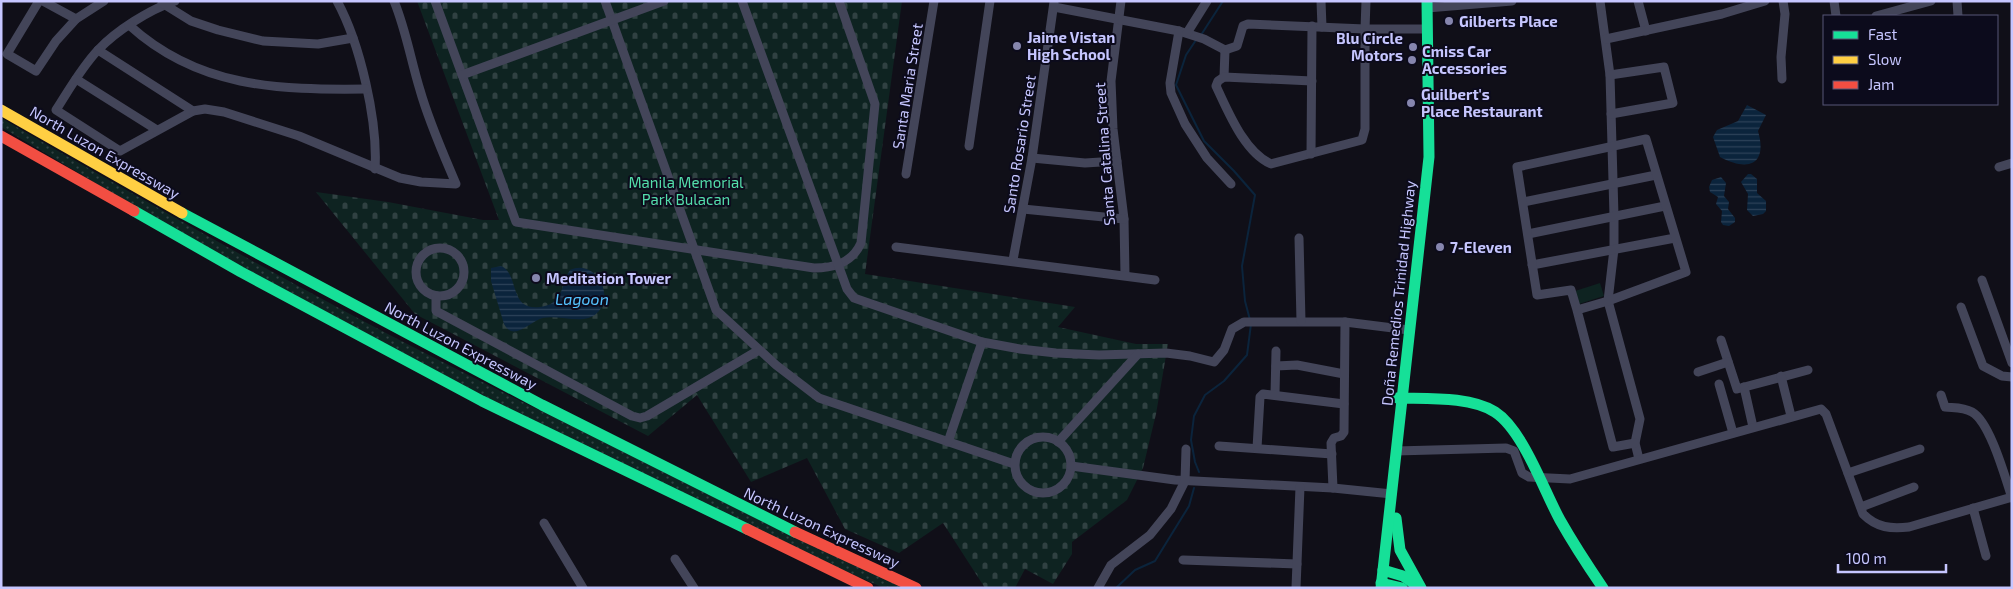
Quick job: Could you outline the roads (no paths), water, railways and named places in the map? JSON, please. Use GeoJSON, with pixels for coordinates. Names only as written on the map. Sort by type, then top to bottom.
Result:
{"type":"FeatureCollection","features":[{"type":"Feature","properties":{"kind":"main road","name":"Doña Remedios Trinidad Highway"},"geometry":{"type":"LineString","coordinates":[[1381,585],[1429,157],[1427,4]]}},
{"type":"Feature","properties":{"kind":"main road","name":"North Luzon Expressway"},"geometry":{"type":"LineString","coordinates":[[1,110],[252,252],[630,451],[916,588]]}},
{"type":"Feature","properties":{"kind":"main road"},"geometry":{"type":"LineString","coordinates":[[1,136],[241,272],[482,401],[868,588]]}},
{"type":"Feature","properties":{"kind":"main road"},"geometry":{"type":"LineString","coordinates":[[1398,398],[1471,404],[1498,413],[1514,432],[1540,478],[1570,538],[1603,588]]}},
{"type":"Feature","properties":{"kind":"main road"},"geometry":{"type":"LineString","coordinates":[[1391,497],[1399,545],[1421,588]]}},
{"type":"Feature","properties":{"kind":"main road"},"geometry":{"type":"LineString","coordinates":[[1383,570],[1403,576],[1421,588]]}},
{"type":"Feature","properties":{"kind":"main road"},"geometry":{"type":"LineString","coordinates":[[1381,585],[1402,588]]}},
{"type":"Feature","properties":{"kind":"street"},"geometry":{"type":"LineString","coordinates":[[39,1],[6,54],[36,71],[56,41],[76,20],[104,1]]}},
{"type":"Feature","properties":{"kind":"street"},"geometry":{"type":"LineString","coordinates":[[43,1],[76,20]]}},
{"type":"Feature","properties":{"kind":"street"},"geometry":{"type":"LineString","coordinates":[[175,1],[162,3],[98,50],[56,110],[120,151],[193,111],[205,108],[224,112],[299,136],[400,178],[456,184],[427,114],[403,25],[394,1]]}},
{"type":"Feature","properties":{"kind":"street"},"geometry":{"type":"LineString","coordinates":[[337,1],[353,38],[374,123],[375,168]]}},
{"type":"Feature","properties":{"kind":"street"},"geometry":{"type":"LineString","coordinates":[[435,1],[516,222],[814,268],[838,265],[857,253],[861,243],[875,104],[839,1]]}},
{"type":"Feature","properties":{"kind":"street"},"geometry":{"type":"LineString","coordinates":[[605,1],[716,310],[759,350],[819,398],[1014,464]]}},
{"type":"Feature","properties":{"kind":"street"},"geometry":{"type":"LineString","coordinates":[[462,75],[664,1]]}},
{"type":"Feature","properties":{"kind":"street"},"geometry":{"type":"LineString","coordinates":[[742,1],[847,289],[854,298],[982,342],[1056,353],[1099,355],[1166,353],[1214,362],[1224,350],[1232,329],[1244,322],[1345,322],[1409,330]]}},
{"type":"Feature","properties":{"kind":"street","name":"Santa Maria Street"},"geometry":{"type":"LineString","coordinates":[[906,174],[934,1]]}},
{"type":"Feature","properties":{"kind":"street"},"geometry":{"type":"LineString","coordinates":[[970,146],[990,1]]}},
{"type":"Feature","properties":{"kind":"street","name":"Santa Catalina Street"},"geometry":{"type":"LineString","coordinates":[[1121,1],[1111,81],[1117,161],[1124,219],[1125,275]]}},
{"type":"Feature","properties":{"kind":"street"},"geometry":{"type":"LineString","coordinates":[[1207,1],[1186,33],[1170,83],[1171,93],[1185,124],[1207,158],[1230,184]]}},
{"type":"Feature","properties":{"kind":"street"},"geometry":{"type":"LineString","coordinates":[[1321,1],[1322,26]]}},
{"type":"Feature","properties":{"kind":"street"},"geometry":{"type":"LineString","coordinates":[[1312,81],[1224,77],[1218,80],[1216,86],[1239,132],[1262,160],[1270,164],[1362,140],[1365,129],[1366,1]]}},
{"type":"Feature","properties":{"kind":"street"},"geometry":{"type":"LineString","coordinates":[[1427,4],[1512,1]]}},
{"type":"Feature","properties":{"kind":"street"},"geometry":{"type":"LineString","coordinates":[[1600,1],[1610,75],[1614,216],[1614,250],[1608,301],[1640,419],[1635,443],[1639,459]]}},
{"type":"Feature","properties":{"kind":"street"},"geometry":{"type":"LineString","coordinates":[[1638,1],[1646,31]]}},
{"type":"Feature","properties":{"kind":"street"},"geometry":{"type":"LineString","coordinates":[[1782,79],[1781,57],[1785,14],[1783,1]]}},
{"type":"Feature","properties":{"kind":"street"},"geometry":{"type":"LineString","coordinates":[[1834,1],[1836,15]]}},
{"type":"Feature","properties":{"kind":"street"},"geometry":{"type":"LineString","coordinates":[[1880,15],[1931,1]]}},
{"type":"Feature","properties":{"kind":"street"},"geometry":{"type":"LineString","coordinates":[[1957,1],[1958,15]]}},
{"type":"Feature","properties":{"kind":"street"},"geometry":{"type":"LineString","coordinates":[[1606,39],[1722,14],[1763,2]]}},
{"type":"Feature","properties":{"kind":"street"},"geometry":{"type":"LineString","coordinates":[[162,3],[191,21],[262,41],[318,44],[353,38]]}},
{"type":"Feature","properties":{"kind":"street"},"geometry":{"type":"LineString","coordinates":[[1054,4],[1118,21],[1186,33],[1204,39],[1225,50],[1237,46],[1243,26],[1248,24],[1365,29],[1427,29]]}},
{"type":"Feature","properties":{"kind":"street","name":"Santo Rosario Street"},"geometry":{"type":"LineString","coordinates":[[1013,260],[1024,209],[1054,4]]}},
{"type":"Feature","properties":{"kind":"street"},"geometry":{"type":"LineString","coordinates":[[129,26],[152,45],[176,60],[223,78],[273,87],[366,89]]}},
{"type":"Feature","properties":{"kind":"street"},"geometry":{"type":"LineString","coordinates":[[1311,154],[1312,26]]}},
{"type":"Feature","properties":{"kind":"street"},"geometry":{"type":"LineString","coordinates":[[98,50],[193,111]]}},
{"type":"Feature","properties":{"kind":"street"},"geometry":{"type":"LineString","coordinates":[[1224,77],[1225,50]]}},
{"type":"Feature","properties":{"kind":"street"},"geometry":{"type":"LineString","coordinates":[[1610,75],[1664,67],[1673,103],[1610,114]]}},
{"type":"Feature","properties":{"kind":"street"},"geometry":{"type":"LineString","coordinates":[[76,79],[157,130]]}},
{"type":"Feature","properties":{"kind":"street"},"geometry":{"type":"LineString","coordinates":[[1577,310],[1608,301],[1686,272],[1646,139],[1517,167],[1537,295],[1570,290],[1613,447],[1635,443]]}},
{"type":"Feature","properties":{"kind":"street"},"geometry":{"type":"LineString","coordinates":[[1032,158],[1085,163],[1117,161]]}},
{"type":"Feature","properties":{"kind":"street"},"geometry":{"type":"LineString","coordinates":[[1998,167],[2012,163]]}},
{"type":"Feature","properties":{"kind":"street"},"geometry":{"type":"LineString","coordinates":[[1523,202],[1656,175]]}},
{"type":"Feature","properties":{"kind":"street"},"geometry":{"type":"LineString","coordinates":[[1528,234],[1665,206]]}},
{"type":"Feature","properties":{"kind":"street"},"geometry":{"type":"LineString","coordinates":[[1024,209],[1124,219]]}},
{"type":"Feature","properties":{"kind":"street"},"geometry":{"type":"LineString","coordinates":[[1299,238],[1301,321]]}},
{"type":"Feature","properties":{"kind":"street"},"geometry":{"type":"LineString","coordinates":[[1532,265],[1675,238]]}},
{"type":"Feature","properties":{"kind":"street"},"geometry":{"type":"LineString","coordinates":[[896,247],[1013,260],[1154,280]]}},
{"type":"Feature","properties":{"kind":"street"},"geometry":{"type":"LineString","coordinates":[[437,248],[445,248],[455,253],[460,259],[464,269],[464,277],[454,292],[443,296],[436,296],[428,294],[417,282],[415,270],[425,252],[437,248]]}},
{"type":"Feature","properties":{"kind":"street"},"geometry":{"type":"LineString","coordinates":[[1982,280],[2012,362]]}},
{"type":"Feature","properties":{"kind":"street"},"geometry":{"type":"LineString","coordinates":[[436,296],[436,311],[632,416],[640,418],[648,416],[759,350]]}},
{"type":"Feature","properties":{"kind":"street"},"geometry":{"type":"LineString","coordinates":[[1961,307],[1983,366],[2002,376],[2012,377]]}},
{"type":"Feature","properties":{"kind":"street"},"geometry":{"type":"LineString","coordinates":[[1333,488],[1332,440],[1341,436],[1344,432],[1345,322]]}},
{"type":"Feature","properties":{"kind":"street"},"geometry":{"type":"LineString","coordinates":[[1721,340],[1737,389],[1808,370]]}},
{"type":"Feature","properties":{"kind":"street"},"geometry":{"type":"LineString","coordinates":[[948,442],[982,342]]}},
{"type":"Feature","properties":{"kind":"street"},"geometry":{"type":"LineString","coordinates":[[1275,394],[1276,351]]}},
{"type":"Feature","properties":{"kind":"street"},"geometry":{"type":"LineString","coordinates":[[1058,442],[1138,354]]}},
{"type":"Feature","properties":{"kind":"street"},"geometry":{"type":"LineString","coordinates":[[1698,372],[1728,362]]}},
{"type":"Feature","properties":{"kind":"street"},"geometry":{"type":"LineString","coordinates":[[1276,366],[1297,365],[1344,374]]}},
{"type":"Feature","properties":{"kind":"street"},"geometry":{"type":"LineString","coordinates":[[1782,376],[1791,416]]}},
{"type":"Feature","properties":{"kind":"street"},"geometry":{"type":"LineString","coordinates":[[1719,384],[1733,433]]}},
{"type":"Feature","properties":{"kind":"street"},"geometry":{"type":"LineString","coordinates":[[1744,387],[1753,427]]}},
{"type":"Feature","properties":{"kind":"street"},"geometry":{"type":"LineString","coordinates":[[1257,448],[1260,397],[1263,394],[1344,404]]}},
{"type":"Feature","properties":{"kind":"street"},"geometry":{"type":"LineString","coordinates":[[1396,452],[1506,448],[1514,451],[1522,473],[1529,478],[1570,479],[1821,409],[1826,414],[1864,514],[1877,525],[1894,529],[1909,527],[2012,498],[1988,433],[1978,417],[1971,411],[1945,407],[1941,395]]}},
{"type":"Feature","properties":{"kind":"street"},"geometry":{"type":"LineString","coordinates":[[1034,438],[1051,438],[1058,442],[1065,448],[1070,457],[1069,475],[1057,489],[1048,493],[1038,493],[1029,490],[1018,478],[1014,464],[1020,448],[1034,438]]}},
{"type":"Feature","properties":{"kind":"street"},"geometry":{"type":"LineString","coordinates":[[1219,446],[1332,454]]}},
{"type":"Feature","properties":{"kind":"street"},"geometry":{"type":"LineString","coordinates":[[1098,588],[1111,565],[1150,535],[1171,509],[1185,481],[1186,449]]}},
{"type":"Feature","properties":{"kind":"street"},"geometry":{"type":"LineString","coordinates":[[1848,474],[1920,449]]}},
{"type":"Feature","properties":{"kind":"street"},"geometry":{"type":"LineString","coordinates":[[1071,466],[1142,477],[1185,481],[1333,488],[1391,497]]}},
{"type":"Feature","properties":{"kind":"street"},"geometry":{"type":"LineString","coordinates":[[1296,588],[1300,487]]}},
{"type":"Feature","properties":{"kind":"street"},"geometry":{"type":"LineString","coordinates":[[1861,507],[1914,488]]}},
{"type":"Feature","properties":{"kind":"street"},"geometry":{"type":"LineString","coordinates":[[1973,508],[1986,556]]}},
{"type":"Feature","properties":{"kind":"street"},"geometry":{"type":"LineString","coordinates":[[544,523],[583,588]]}},
{"type":"Feature","properties":{"kind":"street"},"geometry":{"type":"LineString","coordinates":[[675,558],[694,588]]}},
{"type":"Feature","properties":{"kind":"street"},"geometry":{"type":"LineString","coordinates":[[1183,560],[1297,564]]}},
{"type":"Feature","properties":{"kind":"water"},"geometry":{"type":"Polygon","coordinates":[[[1747,105],[1766,115],[1758,131],[1760,152],[1758,158],[1747,164],[1739,164],[1720,157],[1713,137],[1717,130],[1738,121],[1747,105]]]}},
{"type":"Feature","properties":{"kind":"water"},"geometry":{"type":"Polygon","coordinates":[[[1748,174],[1757,179],[1757,193],[1766,201],[1766,211],[1763,214],[1753,216],[1747,210],[1748,194],[1741,182],[1748,174]]]}},
{"type":"Feature","properties":{"kind":"water"},"geometry":{"type":"Polygon","coordinates":[[[1721,177],[1726,183],[1724,196],[1729,202],[1728,209],[1735,218],[1735,222],[1729,226],[1723,225],[1721,222],[1722,211],[1716,204],[1718,197],[1710,192],[1709,187],[1712,180],[1721,177]]]}},
{"type":"Feature","properties":{"kind":"water","name":"Lagoon"},"geometry":{"type":"Polygon","coordinates":[[[501,266],[511,276],[519,298],[530,307],[540,307],[552,303],[563,288],[570,270],[587,269],[595,274],[600,281],[604,297],[602,306],[592,317],[585,319],[543,318],[523,329],[513,331],[504,324],[491,281],[491,268],[501,266]]]}},
{"type":"Feature","properties":{"kind":"waterway"},"geometry":{"type":"LineString","coordinates":[[1201,35],[1223,1]]}},
{"type":"Feature","properties":{"kind":"waterway"},"geometry":{"type":"LineString","coordinates":[[1196,40],[1186,55],[1176,85],[1204,141],[1255,195],[1242,266],[1245,301],[1250,320]]}},
{"type":"Feature","properties":{"kind":"waterway"},"geometry":{"type":"LineString","coordinates":[[1199,472],[1191,440],[1194,416],[1205,395],[1224,381],[1247,355],[1251,324]]}},
{"type":"Feature","properties":{"kind":"waterway"},"geometry":{"type":"LineString","coordinates":[[1116,588],[1135,570],[1155,561],[1189,506],[1194,488]]}},
{"type":"Feature","properties":{"kind":"place","name":"Gilberts Place"},"geometry":{"type":"Point","coordinates":[1449,21]}},
{"type":"Feature","properties":{"kind":"place","name":"Jaime Vistan High School"},"geometry":{"type":"Point","coordinates":[1017,46]}},
{"type":"Feature","properties":{"kind":"place","name":"Blu Circle Motors"},"geometry":{"type":"Point","coordinates":[1413,47]}},
{"type":"Feature","properties":{"kind":"place","name":"Cmiss Car Accessories"},"geometry":{"type":"Point","coordinates":[1412,60]}},
{"type":"Feature","properties":{"kind":"place","name":"Guilbert's Place Restaurant"},"geometry":{"type":"Point","coordinates":[1411,103]}},
{"type":"Feature","properties":{"kind":"place","name":"7-Eleven"},"geometry":{"type":"Point","coordinates":[1440,247]}},
{"type":"Feature","properties":{"kind":"place","name":"Meditation Tower"},"geometry":{"type":"Point","coordinates":[536,278]}},
{"type":"Feature","properties":{"kind":"park label","name":"Manila Memorial Park Bulacan"},"geometry":{"type":"Point","coordinates":[686,190]}}]}
